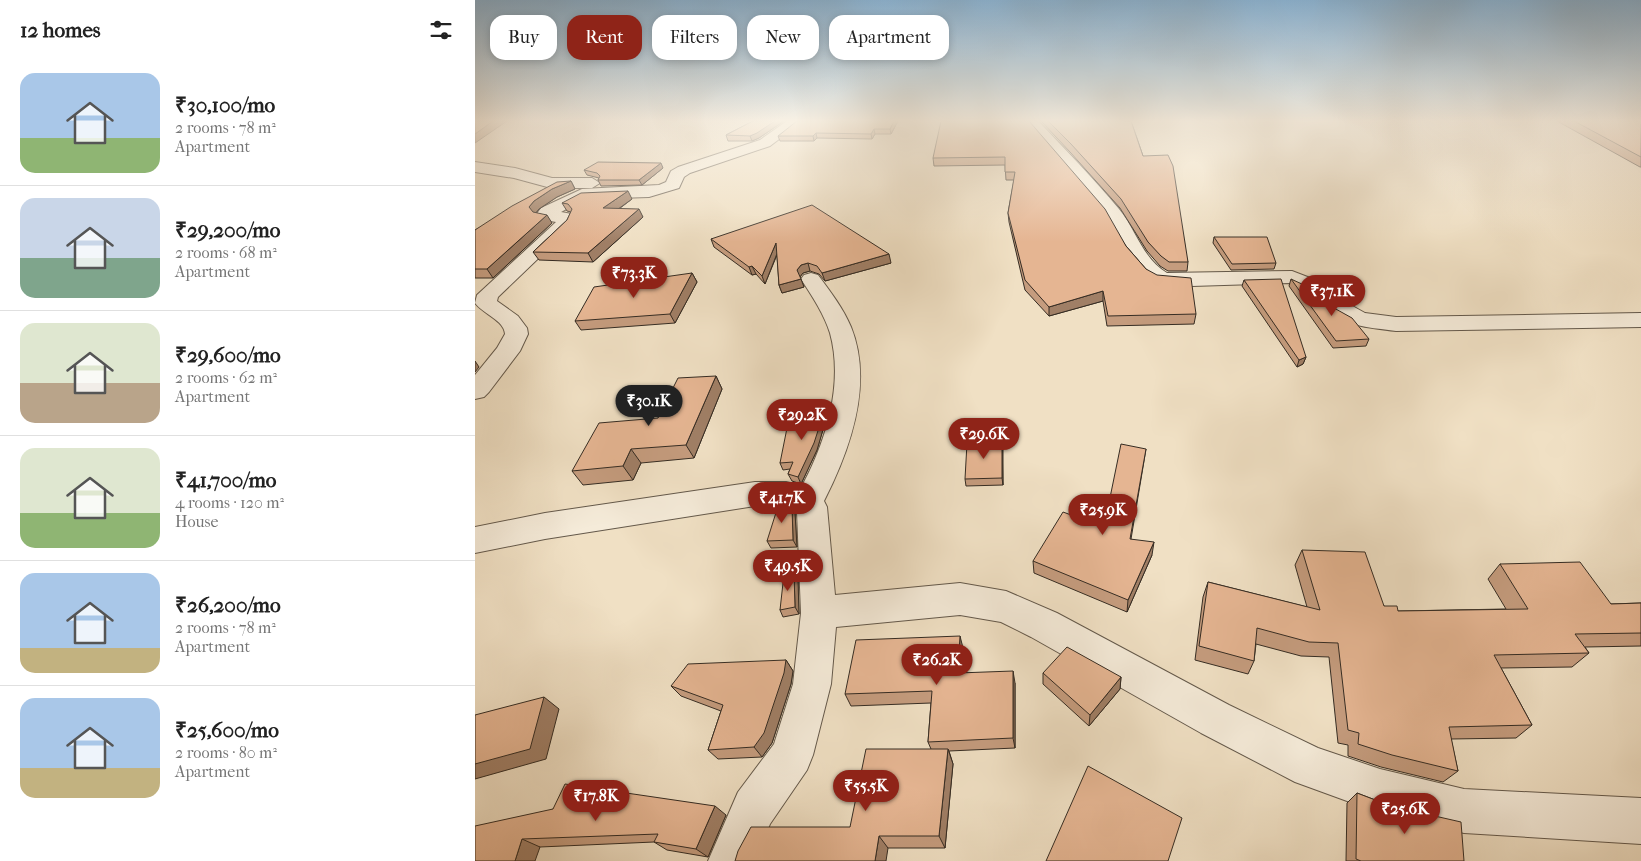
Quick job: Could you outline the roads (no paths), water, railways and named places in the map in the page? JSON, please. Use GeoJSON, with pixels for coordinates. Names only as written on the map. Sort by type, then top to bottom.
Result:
{"type":"FeatureCollection","features":[{"type":"Feature","properties":{"kind":"street"},"geometry":{"type":"LineString","coordinates":[[582,194],[627,194],[664,189],[673,185],[677,174],[710,161]]}},
{"type":"Feature","properties":{"kind":"street"},"geometry":{"type":"LineString","coordinates":[[1068,161],[1113,215],[1143,265],[1163,279],[1292,277],[1308,281],[1332,302],[1359,319],[1396,324],[1641,320]]}},
{"type":"Feature","properties":{"kind":"street"},"geometry":{"type":"LineString","coordinates":[[475,167],[515,173],[551,183],[593,184],[582,194],[547,212],[545,215],[566,218],[564,224],[488,295],[486,303],[513,324],[517,329],[517,335],[501,360],[475,391]]}},
{"type":"Feature","properties":{"kind":"street"},"geometry":{"type":"LineString","coordinates":[[808,503],[827,465],[835,440],[849,378],[842,336],[824,297],[811,279]]}},
{"type":"Feature","properties":{"kind":"street"},"geometry":{"type":"LineString","coordinates":[[475,540],[545,526],[755,494],[787,493],[802,496],[812,507],[819,613],[812,684],[792,755],[754,808],[731,861]]}},
{"type":"Feature","properties":{"kind":"street"},"geometry":{"type":"LineString","coordinates":[[819,613],[960,599],[1006,607],[1045,625],[1215,719],[1310,767],[1380,791],[1465,811],[1641,821]]}}]}
